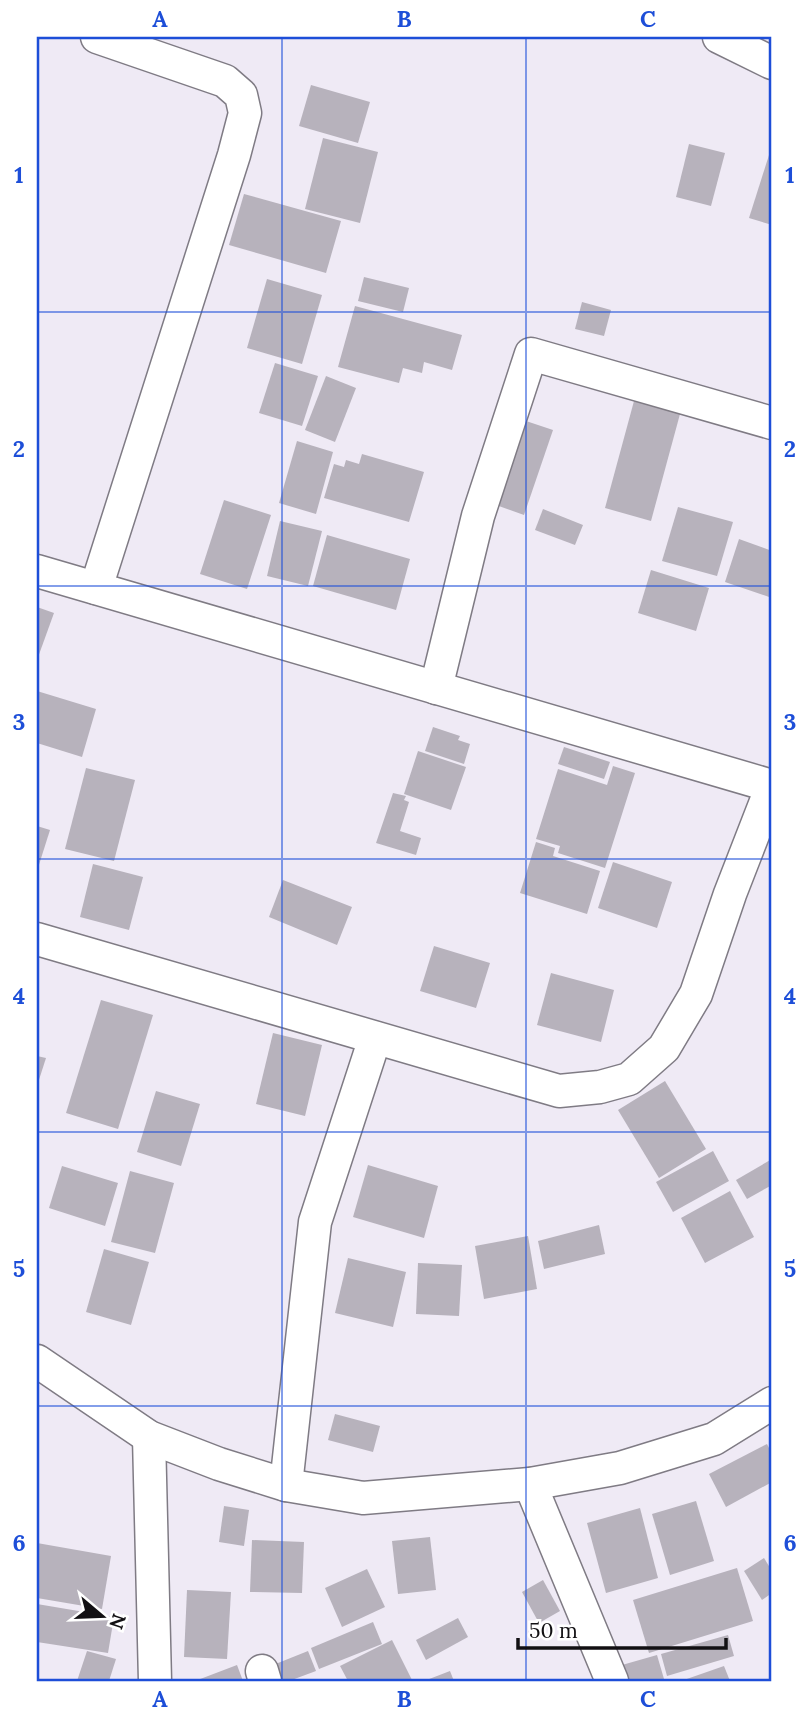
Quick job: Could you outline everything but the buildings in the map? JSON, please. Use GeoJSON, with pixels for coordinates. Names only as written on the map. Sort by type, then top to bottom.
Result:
{"type":"FeatureCollection","features":[{"type":"Feature","properties":{"kind":"street"},"geometry":{"type":"LineString","coordinates":[[96,588],[230,168],[245,113],[241,95],[225,81],[97,37]]}},
{"type":"Feature","properties":{"kind":"street"},"geometry":{"type":"LineString","coordinates":[[719,37],[772,63]]}},
{"type":"Feature","properties":{"kind":"street"},"geometry":{"type":"LineString","coordinates":[[436,688],[478,516],[531,354],[772,423]]}},
{"type":"Feature","properties":{"kind":"street"},"geometry":{"type":"LineString","coordinates":[[37,571],[772,786],[730,894],[696,994],[664,1048],[629,1079],[600,1087],[559,1091],[37,939]]}},
{"type":"Feature","properties":{"kind":"street"},"geometry":{"type":"LineString","coordinates":[[286,1485],[315,1222],[374,1038]]}},
{"type":"Feature","properties":{"kind":"street"},"geometry":{"type":"LineString","coordinates":[[37,1361],[149,1437],[219,1464],[286,1485],[363,1497],[530,1484],[620,1468],[714,1439],[772,1403]]}},
{"type":"Feature","properties":{"kind":"street"},"geometry":{"type":"LineString","coordinates":[[149,1437],[155,1681]]}},
{"type":"Feature","properties":{"kind":"street"},"geometry":{"type":"LineString","coordinates":[[530,1484],[612,1681]]}}]}
